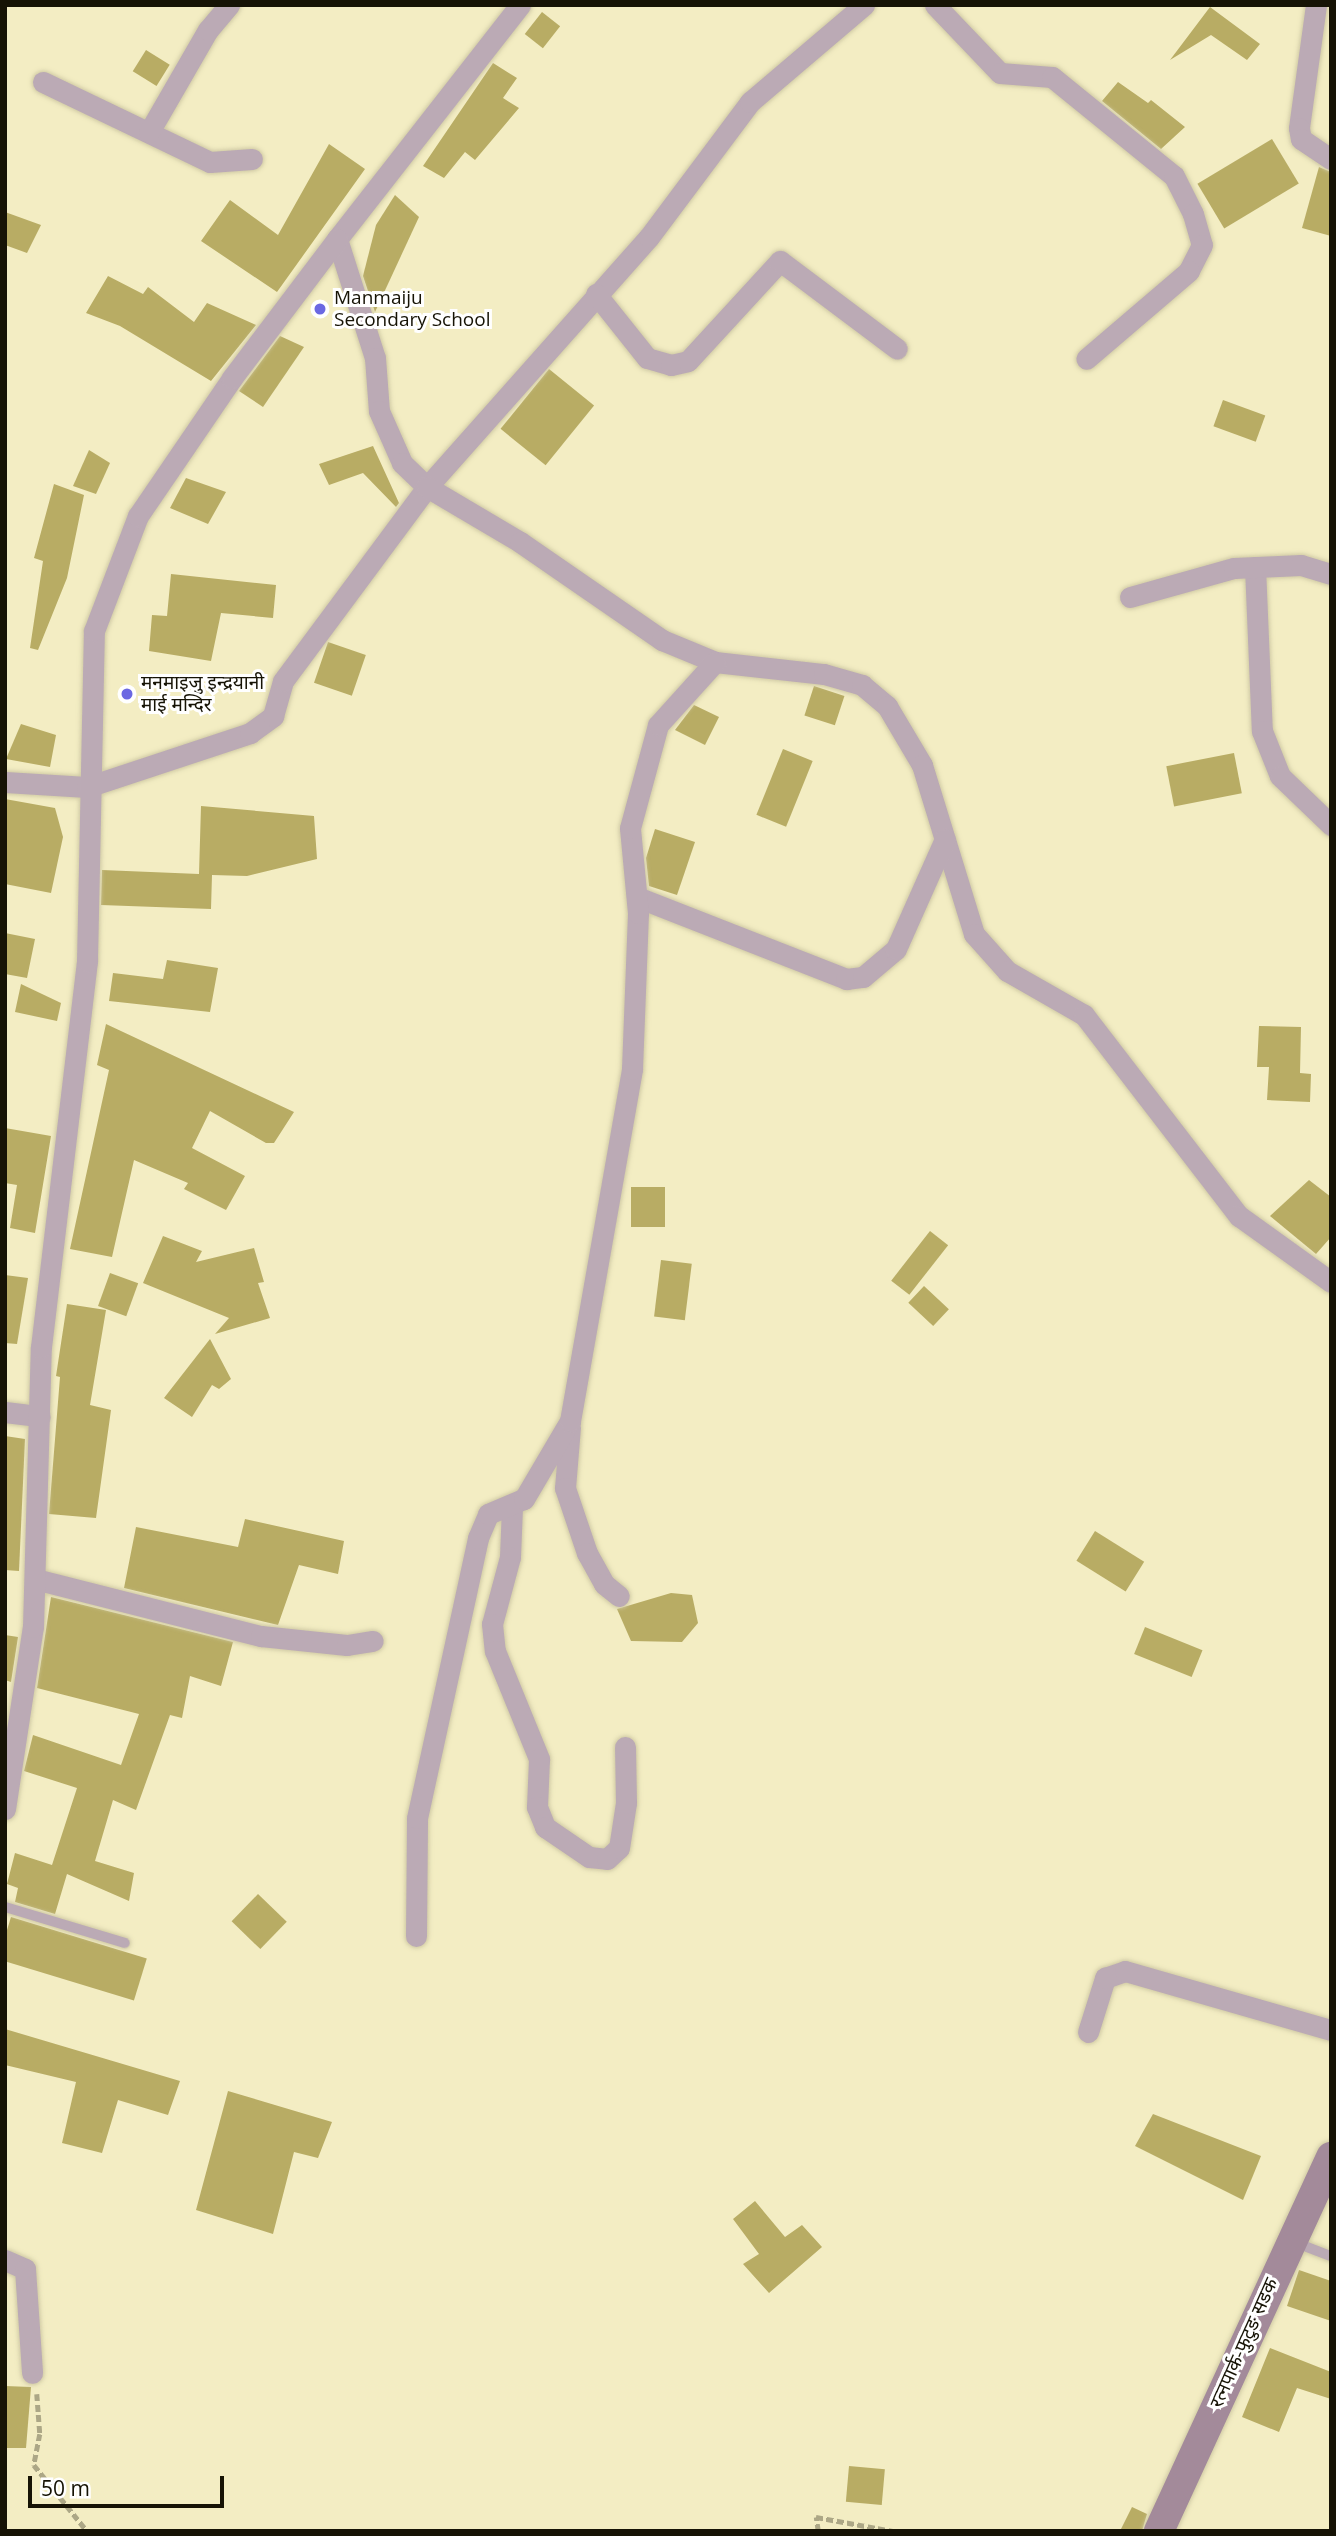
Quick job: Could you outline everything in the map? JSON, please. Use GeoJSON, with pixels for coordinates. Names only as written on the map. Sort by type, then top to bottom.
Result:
{"type":"FeatureCollection","features":[{"type":"Feature","properties":{"kind":"street"},"geometry":{"type":"LineString","coordinates":[[149,132],[208,30],[229,5]]}},
{"type":"Feature","properties":{"kind":"street"},"geometry":{"type":"LineString","coordinates":[[5,1809],[33,1627],[41,1347],[87,961],[88,787],[94,631],[138,516],[232,378],[520,5]]}},
{"type":"Feature","properties":{"kind":"street"},"geometry":{"type":"LineString","coordinates":[[5,782],[88,787],[250,733],[273,716],[284,681],[427,487],[649,237],[750,102],[864,5]]}},
{"type":"Feature","properties":{"kind":"street"},"geometry":{"type":"LineString","coordinates":[[935,5],[1000,73],[1052,77],[1174,176],[1193,214],[1202,245],[1189,271],[1086,359]]}},
{"type":"Feature","properties":{"kind":"street"},"geometry":{"type":"LineString","coordinates":[[1316,5],[1299,128],[1301,139],[1331,159]]}},
{"type":"Feature","properties":{"kind":"street"},"geometry":{"type":"LineString","coordinates":[[43,82],[210,162],[252,159]]}},
{"type":"Feature","properties":{"kind":"street"},"geometry":{"type":"LineString","coordinates":[[337,239],[375,358],[379,411],[401,463],[427,487],[520,542],[662,640],[715,662],[824,674],[862,685],[887,706],[922,765],[974,934],[1007,971],[1084,1015],[1239,1216],[1330,1278]]}},
{"type":"Feature","properties":{"kind":"street"},"geometry":{"type":"LineString","coordinates":[[596,295],[647,358],[671,365],[688,361],[780,261],[897,349]]}},
{"type":"Feature","properties":{"kind":"street"},"geometry":{"type":"LineString","coordinates":[[1130,597],[1255,567],[1301,565],[1331,574]]}},
{"type":"Feature","properties":{"kind":"street"},"geometry":{"type":"LineString","coordinates":[[1255,567],[1262,731],[1280,776],[1331,825]]}},
{"type":"Feature","properties":{"kind":"street"},"geometry":{"type":"LineString","coordinates":[[619,1596],[604,1584],[587,1553],[565,1488],[570,1422],[632,1069],[637,897],[630,828],[658,725],[715,662]]}},
{"type":"Feature","properties":{"kind":"street"},"geometry":{"type":"LineString","coordinates":[[637,897],[846,979],[863,977],[896,949],[945,839]]}},
{"type":"Feature","properties":{"kind":"street"},"geometry":{"type":"LineString","coordinates":[[5,1412],[40,1416]]}},
{"type":"Feature","properties":{"kind":"street"},"geometry":{"type":"LineString","coordinates":[[416,1936],[417,1818],[478,1538],[488,1514],[512,1507],[524,1499],[570,1422]]}},
{"type":"Feature","properties":{"kind":"street"},"geometry":{"type":"LineString","coordinates":[[512,1507],[510,1557],[492,1624],[495,1651],[539,1759],[537,1807],[545,1827],[590,1857],[607,1859],[619,1849],[626,1803],[625,1747]]}},
{"type":"Feature","properties":{"kind":"street"},"geometry":{"type":"LineString","coordinates":[[35,1579],[261,1636],[347,1645],[373,1641]]}},
{"type":"Feature","properties":{"kind":"street"},"geometry":{"type":"LineString","coordinates":[[1088,2032],[1105,1978],[1125,1971],[1331,2030]]}},
{"type":"Feature","properties":{"kind":"street","name":"रत्नपार्क-फुटुङ सडक"},"geometry":{"type":"LineString","coordinates":[[1159,2531],[1290,2240],[1331,2157]]}},
{"type":"Feature","properties":{"kind":"street"},"geometry":{"type":"LineString","coordinates":[[5,2260],[25,2269],[32,2373]]}},
{"type":"Feature","properties":{"kind":"lane"},"geometry":{"type":"LineString","coordinates":[[5,1907],[125,1943]]}},
{"type":"Feature","properties":{"kind":"lane"},"geometry":{"type":"LineString","coordinates":[[1290,2240],[1331,2256]]}},
{"type":"Feature","properties":{"kind":"path"},"geometry":{"type":"LineString","coordinates":[[32,2373],[40,2434],[34,2465],[87,2531]]}},
{"type":"Feature","properties":{"kind":"path"},"geometry":{"type":"LineString","coordinates":[[818,2531],[816,2517],[893,2531]]}},
{"type":"Feature","properties":{"kind":"building"},"geometry":{"type":"Polygon","coordinates":[[[1210,7],[1260,44],[1247,60],[1211,35],[1170,60],[1210,7]]]}},
{"type":"Feature","properties":{"kind":"building"},"geometry":{"type":"Polygon","coordinates":[[[542,12],[560,26],[543,48],[525,34],[542,12]]]}},
{"type":"Feature","properties":{"kind":"building"},"geometry":{"type":"Polygon","coordinates":[[[146,50],[170,65],[156,86],[133,71],[146,50]]]}},
{"type":"Feature","properties":{"kind":"building"},"geometry":{"type":"Polygon","coordinates":[[[493,63],[517,78],[503,98],[519,108],[475,160],[465,152],[444,178],[423,166],[493,63]]]}},
{"type":"Feature","properties":{"kind":"building"},"geometry":{"type":"Polygon","coordinates":[[[1118,82],[1148,103],[1151,100],[1185,127],[1161,149],[1102,101],[1118,82]]]}},
{"type":"Feature","properties":{"kind":"building"},"geometry":{"type":"Polygon","coordinates":[[[1272,139],[1299,184],[1224,228],[1197,184],[1272,139]]]}},
{"type":"Feature","properties":{"kind":"building"},"geometry":{"type":"Polygon","coordinates":[[[329,144],[365,169],[277,292],[201,241],[230,200],[278,235],[329,144]]]}},
{"type":"Feature","properties":{"kind":"building"},"geometry":{"type":"Polygon","coordinates":[[[1319,167],[1331,172],[1331,236],[1302,228],[1319,167]]]}},
{"type":"Feature","properties":{"kind":"building"},"geometry":{"type":"Polygon","coordinates":[[[395,195],[419,217],[375,312],[363,276],[376,225],[395,195]]]}},
{"type":"Feature","properties":{"kind":"building"},"geometry":{"type":"Polygon","coordinates":[[[5,212],[41,225],[27,253],[5,245],[5,212]]]}},
{"type":"Feature","properties":{"kind":"building"},"geometry":{"type":"Polygon","coordinates":[[[108,276],[143,294],[148,287],[194,322],[207,303],[256,325],[211,381],[120,326],[86,313],[108,276]]]}},
{"type":"Feature","properties":{"kind":"building"},"geometry":{"type":"Polygon","coordinates":[[[280,336],[304,347],[263,407],[239,391],[280,336]]]}},
{"type":"Feature","properties":{"kind":"building"},"geometry":{"type":"Polygon","coordinates":[[[549,369],[594,406],[546,465],[501,429],[549,369]]]}},
{"type":"Feature","properties":{"kind":"building"},"geometry":{"type":"Polygon","coordinates":[[[1223,400],[1265,415],[1256,442],[1213,426],[1223,400]]]}},
{"type":"Feature","properties":{"kind":"building"},"geometry":{"type":"Polygon","coordinates":[[[373,446],[399,503],[396,507],[363,473],[329,485],[319,464],[373,446]]]}},
{"type":"Feature","properties":{"kind":"building"},"geometry":{"type":"Polygon","coordinates":[[[89,450],[110,463],[96,494],[73,486],[89,450]]]}},
{"type":"Feature","properties":{"kind":"building"},"geometry":{"type":"Polygon","coordinates":[[[186,478],[226,492],[208,524],[170,508],[186,478]]]}},
{"type":"Feature","properties":{"kind":"building"},"geometry":{"type":"Polygon","coordinates":[[[54,484],[84,495],[67,578],[38,650],[30,648],[43,561],[34,558],[54,484]]]}},
{"type":"Feature","properties":{"kind":"building"},"geometry":{"type":"Polygon","coordinates":[[[171,574],[276,585],[273,618],[221,613],[211,661],[149,651],[152,615],[167,616],[171,574]]]}},
{"type":"Feature","properties":{"kind":"building"},"geometry":{"type":"Polygon","coordinates":[[[328,642],[366,655],[352,696],[314,683],[328,642]]]}},
{"type":"Feature","properties":{"kind":"building"},"geometry":{"type":"Polygon","coordinates":[[[814,686],[844,696],[835,725],[804,715],[814,686]]]}},
{"type":"Feature","properties":{"kind":"building"},"geometry":{"type":"Polygon","coordinates":[[[694,705],[719,717],[705,745],[675,730],[694,705]]]}},
{"type":"Feature","properties":{"kind":"building"},"geometry":{"type":"Polygon","coordinates":[[[21,724],[56,735],[50,767],[6,759],[21,724]]]}},
{"type":"Feature","properties":{"kind":"building"},"geometry":{"type":"Polygon","coordinates":[[[783,749],[813,761],[786,827],[756,815],[783,749]]]}},
{"type":"Feature","properties":{"kind":"building"},"geometry":{"type":"Polygon","coordinates":[[[1234,753],[1242,793],[1174,806],[1166,766],[1234,753]]]}},
{"type":"Feature","properties":{"kind":"building"},"geometry":{"type":"Polygon","coordinates":[[[5,799],[55,808],[63,837],[51,893],[5,884],[5,799]]]}},
{"type":"Feature","properties":{"kind":"building"},"geometry":{"type":"Polygon","coordinates":[[[201,806],[314,816],[317,859],[247,876],[212,875],[211,909],[101,905],[102,870],[199,874],[201,806]]]}},
{"type":"Feature","properties":{"kind":"building"},"geometry":{"type":"Polygon","coordinates":[[[655,829],[695,842],[677,895],[649,886],[646,858],[655,829]]]}},
{"type":"Feature","properties":{"kind":"building"},"geometry":{"type":"Polygon","coordinates":[[[5,933],[35,939],[27,978],[5,974],[5,933]]]}},
{"type":"Feature","properties":{"kind":"building"},"geometry":{"type":"Polygon","coordinates":[[[167,960],[218,968],[210,1012],[109,1001],[113,973],[163,979],[167,960]]]}},
{"type":"Feature","properties":{"kind":"building"},"geometry":{"type":"Polygon","coordinates":[[[21,984],[61,1003],[57,1021],[15,1012],[21,984]]]}},
{"type":"Feature","properties":{"kind":"building"},"geometry":{"type":"Polygon","coordinates":[[[106,1024],[294,1112],[274,1143],[266,1143],[210,1111],[192,1148],[245,1176],[226,1210],[184,1189],[188,1183],[134,1160],[112,1257],[70,1249],[109,1070],[97,1065],[106,1024]]]}},
{"type":"Feature","properties":{"kind":"building"},"geometry":{"type":"Polygon","coordinates":[[[1259,1026],[1301,1027],[1300,1073],[1311,1074],[1310,1102],[1267,1100],[1269,1067],[1257,1067],[1259,1026]]]}},
{"type":"Feature","properties":{"kind":"building"},"geometry":{"type":"Polygon","coordinates":[[[5,1128],[51,1136],[35,1233],[10,1228],[17,1185],[5,1183],[5,1128]]]}},
{"type":"Feature","properties":{"kind":"building"},"geometry":{"type":"Polygon","coordinates":[[[1309,1180],[1331,1197],[1331,1237],[1316,1254],[1270,1216],[1309,1180]]]}},
{"type":"Feature","properties":{"kind":"building"},"geometry":{"type":"Polygon","coordinates":[[[631,1187],[665,1187],[665,1227],[631,1227],[631,1187]]]}},
{"type":"Feature","properties":{"kind":"building"},"geometry":{"type":"Polygon","coordinates":[[[930,1231],[948,1245],[909,1295],[891,1281],[930,1231]]]}},
{"type":"Feature","properties":{"kind":"building"},"geometry":{"type":"Polygon","coordinates":[[[163,1236],[202,1251],[196,1262],[254,1248],[264,1282],[258,1283],[270,1318],[215,1334],[229,1318],[143,1283],[163,1236]]]}},
{"type":"Feature","properties":{"kind":"building"},"geometry":{"type":"Polygon","coordinates":[[[661,1260],[692,1264],[685,1320],[654,1317],[661,1260]]]}},
{"type":"Feature","properties":{"kind":"building"},"geometry":{"type":"Polygon","coordinates":[[[110,1273],[138,1283],[126,1316],[98,1306],[110,1273]]]}},
{"type":"Feature","properties":{"kind":"building"},"geometry":{"type":"Polygon","coordinates":[[[5,1275],[28,1278],[17,1344],[5,1343],[5,1275]]]}},
{"type":"Feature","properties":{"kind":"building"},"geometry":{"type":"Polygon","coordinates":[[[924,1286],[949,1309],[933,1326],[908,1303],[924,1286]]]}},
{"type":"Feature","properties":{"kind":"building"},"geometry":{"type":"Polygon","coordinates":[[[67,1304],[106,1310],[90,1405],[111,1410],[96,1518],[49,1514],[60,1377],[56,1376],[67,1304]]]}},
{"type":"Feature","properties":{"kind":"building"},"geometry":{"type":"Polygon","coordinates":[[[210,1339],[231,1379],[219,1389],[212,1385],[192,1417],[164,1398],[210,1339]]]}},
{"type":"Feature","properties":{"kind":"building"},"geometry":{"type":"Polygon","coordinates":[[[5,1436],[25,1439],[19,1571],[5,1570],[5,1436]]]}},
{"type":"Feature","properties":{"kind":"building"},"geometry":{"type":"Polygon","coordinates":[[[245,1519],[344,1541],[338,1574],[299,1565],[278,1625],[124,1588],[136,1527],[238,1547],[245,1519]]]}},
{"type":"Feature","properties":{"kind":"building"},"geometry":{"type":"Polygon","coordinates":[[[1095,1531],[1144,1562],[1126,1591],[1076,1561],[1095,1531]]]}},
{"type":"Feature","properties":{"kind":"building"},"geometry":{"type":"Polygon","coordinates":[[[671,1593],[692,1595],[698,1623],[682,1642],[631,1641],[617,1609],[671,1593]]]}},
{"type":"Feature","properties":{"kind":"building"},"geometry":{"type":"Polygon","coordinates":[[[51,1597],[233,1642],[221,1686],[190,1676],[182,1718],[170,1715],[136,1810],[113,1800],[95,1861],[134,1873],[129,1901],[67,1874],[55,1914],[15,1902],[18,1888],[7,1884],[15,1853],[52,1865],[77,1788],[24,1771],[33,1735],[121,1765],[139,1714],[37,1688],[51,1597]]]}},
{"type":"Feature","properties":{"kind":"building"},"geometry":{"type":"Polygon","coordinates":[[[1145,1627],[1202,1650],[1192,1677],[1134,1654],[1145,1627]]]}},
{"type":"Feature","properties":{"kind":"building"},"geometry":{"type":"Polygon","coordinates":[[[5,1635],[18,1637],[11,1682],[5,1680],[5,1635]]]}},
{"type":"Feature","properties":{"kind":"building"},"geometry":{"type":"Polygon","coordinates":[[[258,1894],[287,1922],[260,1949],[232,1921],[258,1894]]]}},
{"type":"Feature","properties":{"kind":"building"},"geometry":{"type":"Polygon","coordinates":[[[11,1917],[147,1959],[134,2001],[5,1961],[5,1937],[11,1917]]]}},
{"type":"Feature","properties":{"kind":"building"},"geometry":{"type":"Polygon","coordinates":[[[5,2029],[180,2081],[168,2115],[118,2100],[102,2153],[62,2143],[76,2082],[5,2065],[5,2029]]]}},
{"type":"Feature","properties":{"kind":"building"},"geometry":{"type":"Polygon","coordinates":[[[228,2091],[332,2122],[318,2158],[294,2152],[273,2234],[196,2210],[228,2091]]]}},
{"type":"Feature","properties":{"kind":"building"},"geometry":{"type":"Polygon","coordinates":[[[1153,2114],[1261,2156],[1243,2200],[1135,2146],[1153,2114]]]}},
{"type":"Feature","properties":{"kind":"building"},"geometry":{"type":"Polygon","coordinates":[[[755,2201],[785,2237],[802,2225],[822,2247],[769,2293],[743,2264],[759,2254],[733,2219],[755,2201]]]}},
{"type":"Feature","properties":{"kind":"building"},"geometry":{"type":"Polygon","coordinates":[[[1299,2270],[1331,2281],[1331,2321],[1287,2306],[1299,2270]]]}},
{"type":"Feature","properties":{"kind":"building"},"geometry":{"type":"Polygon","coordinates":[[[1270,2348],[1331,2372],[1331,2399],[1297,2388],[1279,2432],[1242,2417],[1270,2348]]]}},
{"type":"Feature","properties":{"kind":"building"},"geometry":{"type":"Polygon","coordinates":[[[5,2386],[31,2387],[26,2448],[5,2448],[5,2386]]]}},
{"type":"Feature","properties":{"kind":"building"},"geometry":{"type":"Polygon","coordinates":[[[849,2466],[885,2469],[882,2505],[846,2502],[849,2466]]]}},
{"type":"Feature","properties":{"kind":"building"},"geometry":{"type":"Polygon","coordinates":[[[1132,2507],[1147,2514],[1142,2531],[1120,2531],[1132,2507]]]}},
{"type":"Feature","properties":{"kind":"place","name":"Manmaiju Secondary School"},"geometry":{"type":"Point","coordinates":[320,309]}},
{"type":"Feature","properties":{"kind":"place","name":"मनमाइजु इन्द्रयानी माई मन्दिर"},"geometry":{"type":"Point","coordinates":[127,694]}}]}
